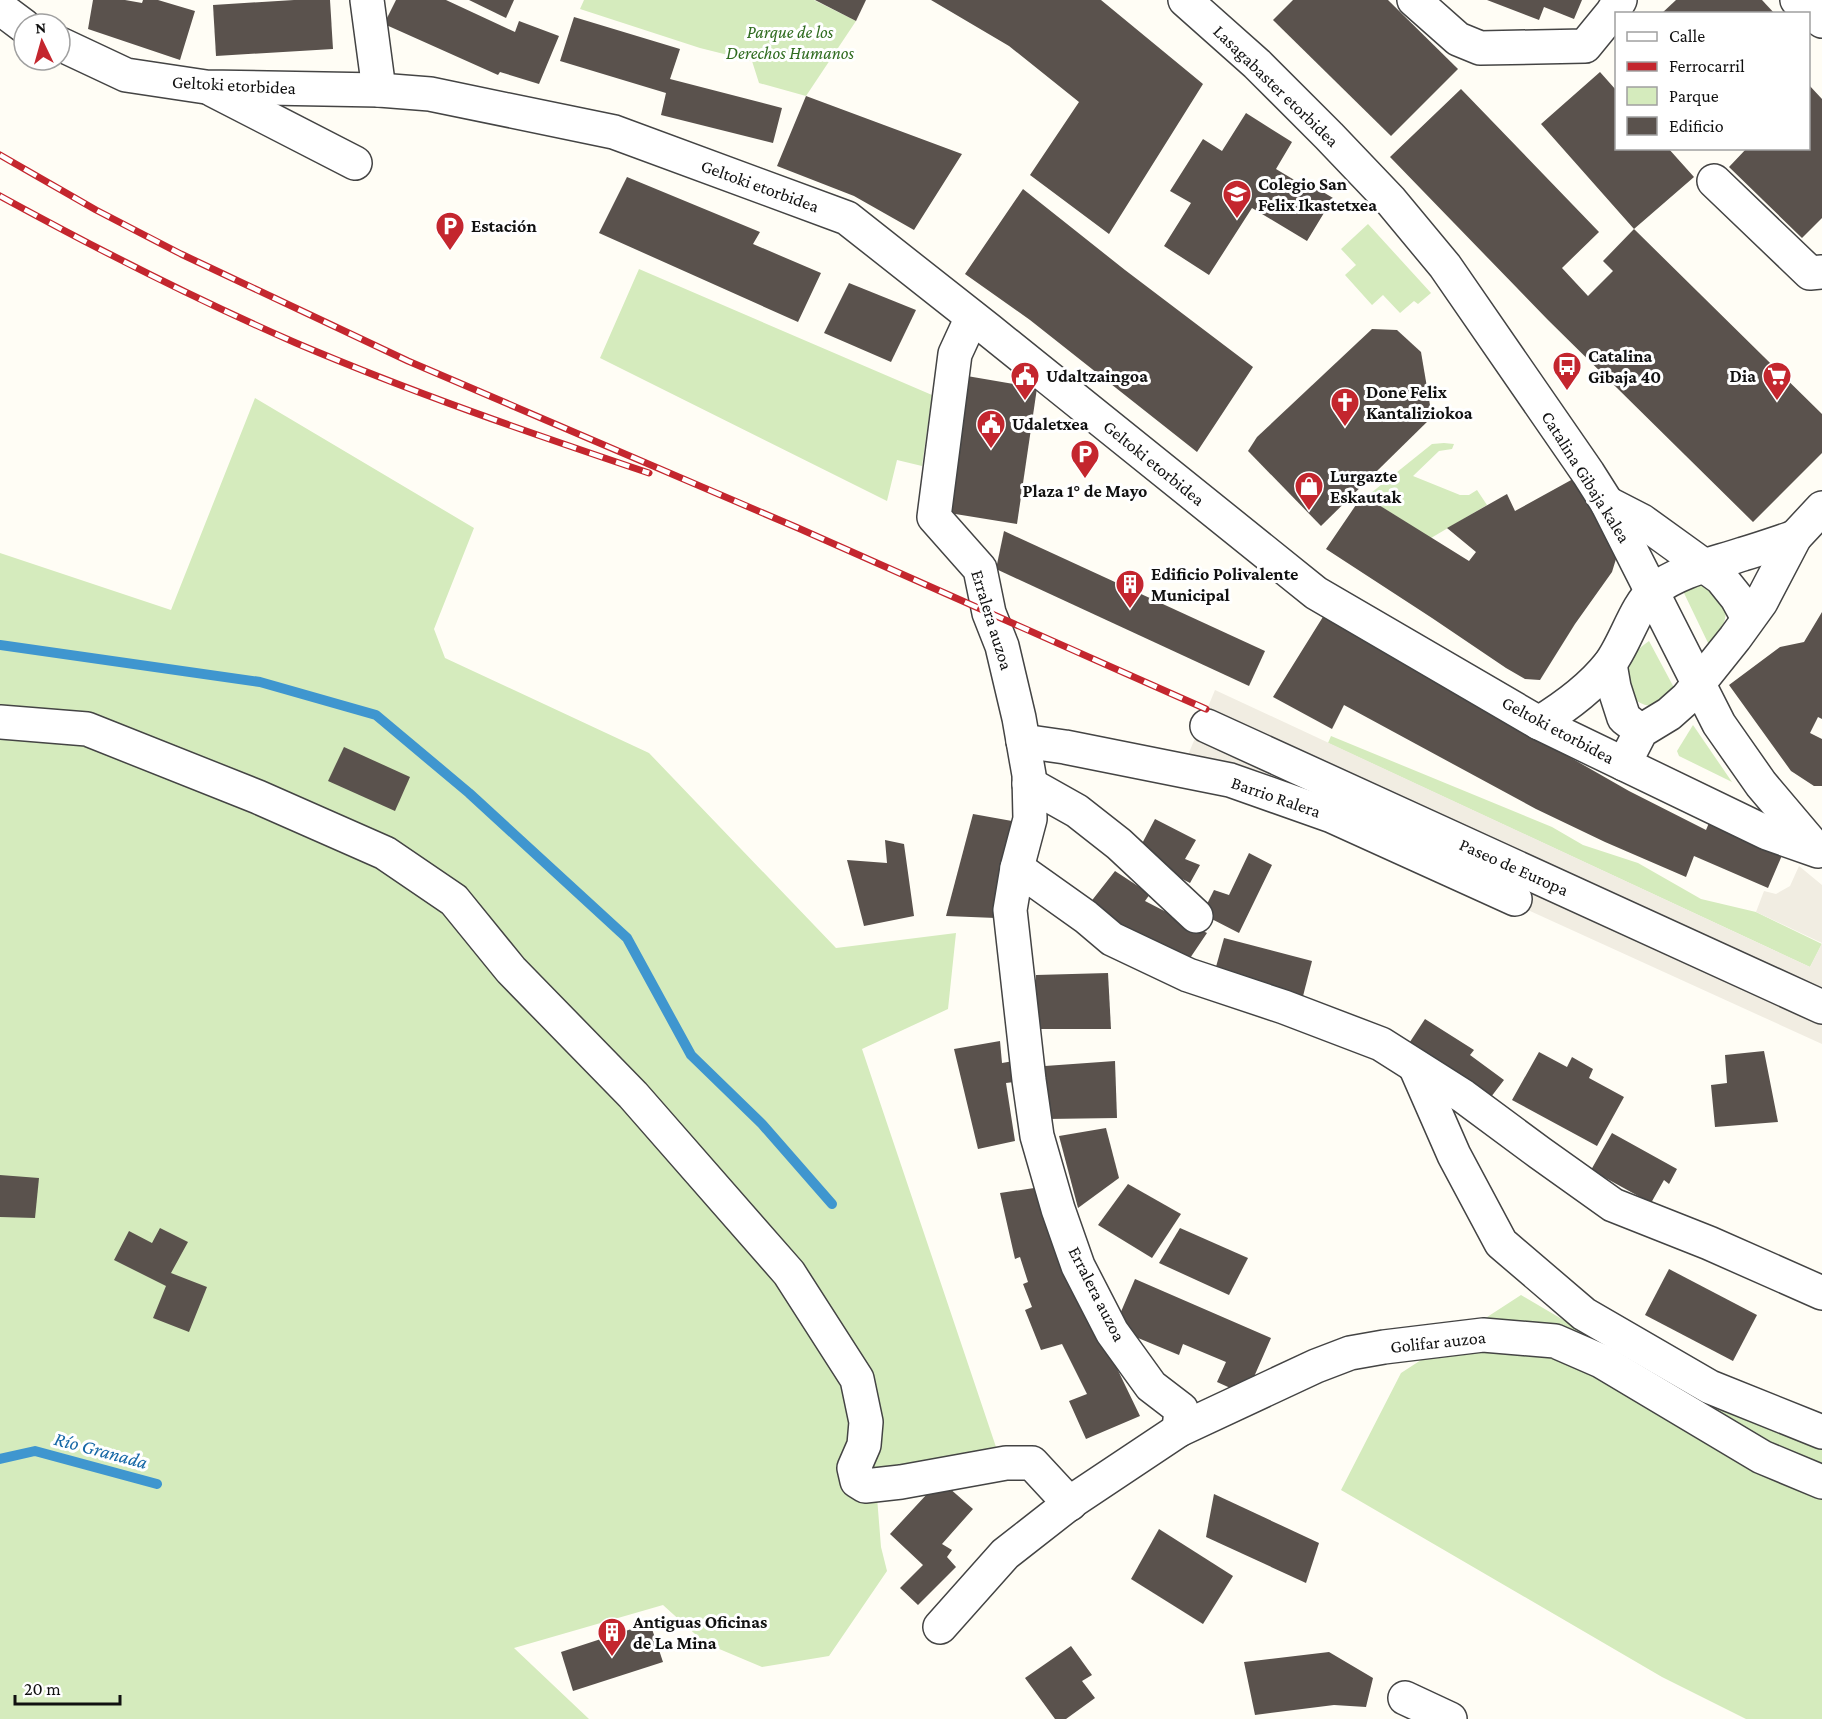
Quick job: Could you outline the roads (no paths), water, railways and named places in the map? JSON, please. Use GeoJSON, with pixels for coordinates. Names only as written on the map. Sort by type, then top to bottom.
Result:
{"type":"FeatureCollection","features":[{"type":"Feature","properties":{"kind":"street"},"geometry":{"type":"LineString","coordinates":[[367,0],[379,90]]}},
{"type":"Feature","properties":{"kind":"street","name":"Lasagabaster etorbidea"},"geometry":{"type":"LineString","coordinates":[[1185,0],[1257,64],[1365,174]]}},
{"type":"Feature","properties":{"kind":"street"},"geometry":{"type":"LineString","coordinates":[[1414,0],[1435,33],[1480,48],[1585,45],[1620,0]]}},
{"type":"Feature","properties":{"kind":"street"},"geometry":{"type":"LineString","coordinates":[[1797,0],[1822,21]]}},
{"type":"Feature","properties":{"kind":"street","name":"Geltoki etorbidea"},"geometry":{"type":"LineString","coordinates":[[72,50],[126,75],[206,87],[379,90],[430,94],[614,132],[847,218],[1316,593],[1539,723],[1767,833],[1820,852]]}},
{"type":"Feature","properties":{"kind":"street"},"geometry":{"type":"LineString","coordinates":[[206,87],[355,163]]}},
{"type":"Feature","properties":{"kind":"street","name":"Catalina Gibaja kalea"},"geometry":{"type":"LineString","coordinates":[[1365,174],[1391,201],[1444,266],[1588,473],[1607,503],[1653,591],[1719,724],[1761,784],[1820,852]]}},
{"type":"Feature","properties":{"kind":"street"},"geometry":{"type":"LineString","coordinates":[[1714,181],[1810,273],[1822,272]]}},
{"type":"Feature","properties":{"kind":"street","name":"Erralera auzoa"},"geometry":{"type":"LineString","coordinates":[[972,317],[955,354],[934,517],[980,569],[989,613],[1002,646],[1023,741],[1029,783],[1030,819],[1017,867],[1010,910],[1035,1125],[1078,1266],[1112,1332],[1151,1386],[1180,1409],[1179,1430]]}},
{"type":"Feature","properties":{"kind":"street"},"geometry":{"type":"LineString","coordinates":[[1607,503],[1642,521],[1704,564],[1721,578],[1737,598],[1748,618]]}},
{"type":"Feature","properties":{"kind":"street"},"geometry":{"type":"LineString","coordinates":[[1624,764],[1641,731],[1669,714],[1687,698],[1735,638],[1761,602],[1795,537],[1822,508]]}},
{"type":"Feature","properties":{"kind":"street"},"geometry":{"type":"LineString","coordinates":[[1539,723],[1568,705],[1610,664],[1642,606],[1653,591],[1704,564],[1742,555],[1795,537]]}},
{"type":"Feature","properties":{"kind":"street"},"geometry":{"type":"LineString","coordinates":[[1610,664],[1614,687],[1624,718],[1641,731]]}},
{"type":"Feature","properties":{"kind":"street"},"geometry":{"type":"LineString","coordinates":[[0,722],[87,729],[258,797],[385,853],[454,900],[511,970],[633,1095],[789,1273],[857,1379],[866,1422],[864,1445],[854,1468],[857,1481],[866,1486],[1006,1463],[1032,1463],[1070,1504]]}},
{"type":"Feature","properties":{"kind":"street","name":"Paseo de Europa"},"geometry":{"type":"LineString","coordinates":[[1207,726],[1822,1007]]}},
{"type":"Feature","properties":{"kind":"street","name":"Barrio Ralera"},"geometry":{"type":"LineString","coordinates":[[1023,741],[1065,747],[1230,780],[1332,816],[1515,899]]}},
{"type":"Feature","properties":{"kind":"street"},"geometry":{"type":"LineString","coordinates":[[1029,783],[1077,811],[1119,844],[1196,916]]}},
{"type":"Feature","properties":{"kind":"street"},"geometry":{"type":"LineString","coordinates":[[1017,867],[1086,917],[1112,939],[1188,975],[1284,1007],[1380,1044],[1463,1096],[1613,1205],[1709,1243],[1822,1293]]}},
{"type":"Feature","properties":{"kind":"street"},"geometry":{"type":"LineString","coordinates":[[1415,1066],[1454,1155],[1501,1243],[1584,1314],[1710,1387],[1822,1432]]}},
{"type":"Feature","properties":{"kind":"street","name":"Golifar auzoa"},"geometry":{"type":"LineString","coordinates":[[1179,1430],[1316,1366],[1350,1353],[1483,1335],[1555,1341],[1601,1361],[1761,1457],[1822,1482]]}},
{"type":"Feature","properties":{"kind":"street"},"geometry":{"type":"LineString","coordinates":[[940,1627],[1005,1554],[1070,1504],[1179,1430]]}},
{"type":"Feature","properties":{"kind":"street"},"geometry":{"type":"LineString","coordinates":[[1405,1698],[1450,1719]]}},
{"type":"Feature","properties":{"kind":"waterway"},"geometry":{"type":"LineString","coordinates":[[0,645],[260,682],[376,715],[469,793],[627,938],[691,1055],[762,1124],[832,1204]]}},
{"type":"Feature","properties":{"kind":"waterway","name":"Río Granada"},"geometry":{"type":"LineString","coordinates":[[0,1459],[35,1451],[157,1484]]}},
{"type":"Feature","properties":{"kind":"railway"},"geometry":{"type":"LineString","coordinates":[[0,155],[96,210],[181,254],[408,361],[798,528],[1206,709]]}},
{"type":"Feature","properties":{"kind":"railway"},"geometry":{"type":"LineString","coordinates":[[0,196],[146,273],[296,343],[427,395],[649,473]]}},
{"type":"Feature","properties":{"kind":"place","name":"Colegio San Felix Ikastetxea"},"geometry":{"type":"Point","coordinates":[1237,220]}},
{"type":"Feature","properties":{"kind":"place","name":"Estación"},"geometry":{"type":"Point","coordinates":[450,252]}},
{"type":"Feature","properties":{"kind":"place","name":"Catalina Gibaja 40"},"geometry":{"type":"Point","coordinates":[1567,392]}},
{"type":"Feature","properties":{"kind":"place","name":"Udaltzaingoa"},"geometry":{"type":"Point","coordinates":[1025,402]}},
{"type":"Feature","properties":{"kind":"place","name":"Dia"},"geometry":{"type":"Point","coordinates":[1777,402]}},
{"type":"Feature","properties":{"kind":"place","name":"Done Felix Kantaliziokoa"},"geometry":{"type":"Point","coordinates":[1345,428]}},
{"type":"Feature","properties":{"kind":"place","name":"Udaletxea"},"geometry":{"type":"Point","coordinates":[991,450]}},
{"type":"Feature","properties":{"kind":"place","name":"Plaza 1° de Mayo"},"geometry":{"type":"Point","coordinates":[1085,480]}},
{"type":"Feature","properties":{"kind":"place","name":"Lurgazte Eskautak"},"geometry":{"type":"Point","coordinates":[1309,512]}},
{"type":"Feature","properties":{"kind":"place","name":"Edificio Polivalente Municipal"},"geometry":{"type":"Point","coordinates":[1130,610]}},
{"type":"Feature","properties":{"kind":"place","name":"Antiguas Oficinas de La Mina"},"geometry":{"type":"Point","coordinates":[612,1658]}},
{"type":"Feature","properties":{"kind":"park label","name":"Parque de los Derechos Humanos"},"geometry":{"type":"Point","coordinates":[790,42]}}]}
